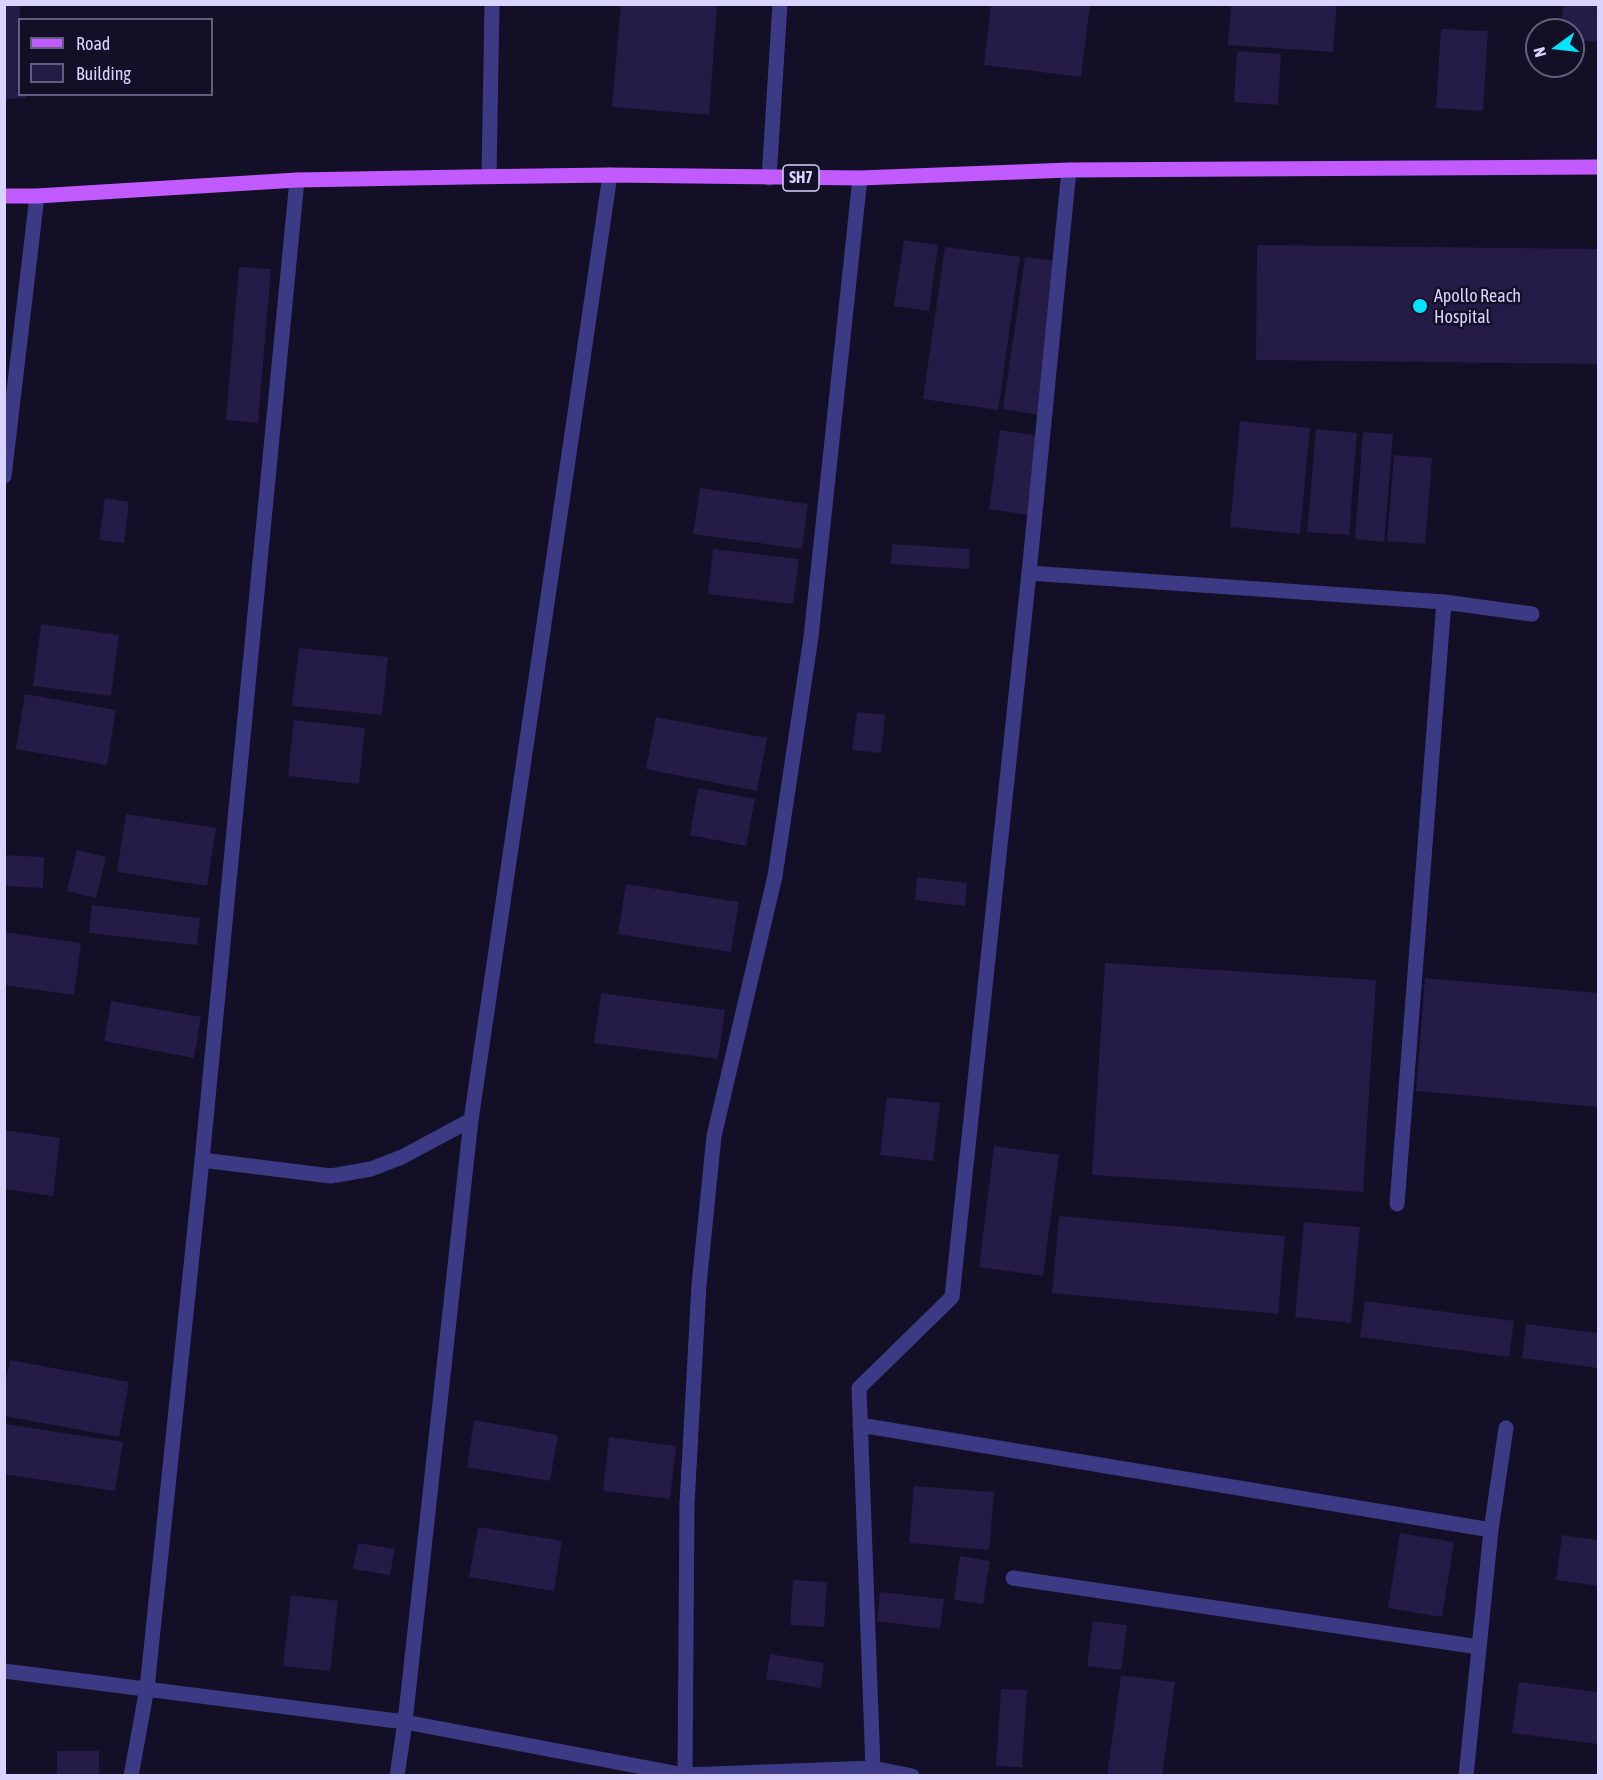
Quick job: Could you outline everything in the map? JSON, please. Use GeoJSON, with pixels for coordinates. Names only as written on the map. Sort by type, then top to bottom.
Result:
{"type":"FeatureCollection","features":[{"type":"Feature","properties":{"kind":"main road","name":"SH7"},"geometry":{"type":"LineString","coordinates":[[4,196],[297,180],[489,176],[860,178],[1069,170],[1599,167]]}},
{"type":"Feature","properties":{"kind":"street"},"geometry":{"type":"LineString","coordinates":[[489,176],[492,4]]}},
{"type":"Feature","properties":{"kind":"street"},"geometry":{"type":"LineString","coordinates":[[769,178],[780,4]]}},
{"type":"Feature","properties":{"kind":"street"},"geometry":{"type":"LineString","coordinates":[[872,1772],[859,1388],[952,1297],[1029,573],[1069,170]]}},
{"type":"Feature","properties":{"kind":"street"},"geometry":{"type":"LineString","coordinates":[[397,1776],[405,1722],[471,1120],[610,175]]}},
{"type":"Feature","properties":{"kind":"street"},"geometry":{"type":"LineString","coordinates":[[685,1775],[687,1504],[699,1286],[714,1136],[774,876],[808,660],[860,178]]}},
{"type":"Feature","properties":{"kind":"street"},"geometry":{"type":"LineString","coordinates":[[131,1776],[147,1688],[202,1160],[297,180]]}},
{"type":"Feature","properties":{"kind":"street"},"geometry":{"type":"LineString","coordinates":[[4,476],[37,196]]}},
{"type":"Feature","properties":{"kind":"street"},"geometry":{"type":"LineString","coordinates":[[1029,573],[1444,602],[1532,614]]}},
{"type":"Feature","properties":{"kind":"street"},"geometry":{"type":"LineString","coordinates":[[1397,1204],[1444,602]]}},
{"type":"Feature","properties":{"kind":"street"},"geometry":{"type":"LineString","coordinates":[[202,1160],[331,1176],[372,1169],[402,1157],[471,1120]]}},
{"type":"Feature","properties":{"kind":"street"},"geometry":{"type":"LineString","coordinates":[[860,1425],[1491,1530]]}},
{"type":"Feature","properties":{"kind":"street"},"geometry":{"type":"LineString","coordinates":[[1466,1776],[1491,1530],[1506,1428]]}},
{"type":"Feature","properties":{"kind":"street"},"geometry":{"type":"LineString","coordinates":[[1013,1578],[1479,1647]]}},
{"type":"Feature","properties":{"kind":"street"},"geometry":{"type":"LineString","coordinates":[[4,1671],[405,1722],[685,1775],[872,1772],[912,1776]]}},
{"type":"Feature","properties":{"kind":"building"},"geometry":{"type":"Polygon","coordinates":[[[4,4],[20,4],[18,96],[26,96],[26,98],[4,99],[4,4]]]}},
{"type":"Feature","properties":{"kind":"building"},"geometry":{"type":"Polygon","coordinates":[[[621,4],[717,4],[709,115],[612,107],[621,4]]]}},
{"type":"Feature","properties":{"kind":"building"},"geometry":{"type":"Polygon","coordinates":[[[991,4],[1090,4],[1081,77],[984,65],[991,4]]]}},
{"type":"Feature","properties":{"kind":"building"},"geometry":{"type":"Polygon","coordinates":[[[1231,4],[1337,4],[1333,52],[1228,45],[1231,4]]]}},
{"type":"Feature","properties":{"kind":"building"},"geometry":{"type":"Polygon","coordinates":[[[1563,4],[1598,4],[1598,42],[1585,40],[1585,18],[1562,18],[1563,4]]]}},
{"type":"Feature","properties":{"kind":"building"},"geometry":{"type":"Polygon","coordinates":[[[1441,29],[1488,31],[1483,111],[1436,108],[1441,29]]]}},
{"type":"Feature","properties":{"kind":"building"},"geometry":{"type":"Polygon","coordinates":[[[1237,51],[1281,54],[1278,105],[1234,102],[1237,51]]]}},
{"type":"Feature","properties":{"kind":"building"},"geometry":{"type":"Polygon","coordinates":[[[904,240],[938,245],[929,311],[894,306],[904,240]]]}},
{"type":"Feature","properties":{"kind":"building"},"geometry":{"type":"Polygon","coordinates":[[[1257,245],[1598,249],[1598,364],[1256,360],[1257,245]]]}},
{"type":"Feature","properties":{"kind":"building"},"geometry":{"type":"Polygon","coordinates":[[[945,247],[1020,257],[998,410],[923,399],[945,247]]]}},
{"type":"Feature","properties":{"kind":"building"},"geometry":{"type":"Polygon","coordinates":[[[1025,257],[1063,262],[1040,415],[1003,409],[1025,257]]]}},
{"type":"Feature","properties":{"kind":"building"},"geometry":{"type":"Polygon","coordinates":[[[239,267],[271,269],[258,423],[226,420],[239,267]]]}},
{"type":"Feature","properties":{"kind":"building"},"geometry":{"type":"Polygon","coordinates":[[[1240,421],[1310,428],[1300,534],[1230,527],[1240,421]]]}},
{"type":"Feature","properties":{"kind":"building"},"geometry":{"type":"Polygon","coordinates":[[[1316,429],[1357,433],[1349,535],[1307,532],[1316,429]]]}},
{"type":"Feature","properties":{"kind":"building"},"geometry":{"type":"Polygon","coordinates":[[[1000,430],[1039,436],[1028,515],[989,509],[1000,430]]]}},
{"type":"Feature","properties":{"kind":"building"},"geometry":{"type":"Polygon","coordinates":[[[1363,432],[1393,434],[1384,542],[1355,539],[1363,432]]]}},
{"type":"Feature","properties":{"kind":"building"},"geometry":{"type":"Polygon","coordinates":[[[1394,455],[1432,458],[1425,544],[1387,541],[1394,455]]]}},
{"type":"Feature","properties":{"kind":"building"},"geometry":{"type":"Polygon","coordinates":[[[700,488],[808,504],[802,549],[693,534],[700,488]]]}},
{"type":"Feature","properties":{"kind":"building"},"geometry":{"type":"Polygon","coordinates":[[[105,498],[129,502],[124,543],[99,540],[105,498]]]}},
{"type":"Feature","properties":{"kind":"building"},"geometry":{"type":"Polygon","coordinates":[[[892,544],[970,549],[969,569],[891,564],[892,544]]]}},
{"type":"Feature","properties":{"kind":"building"},"geometry":{"type":"Polygon","coordinates":[[[713,549],[799,559],[793,604],[708,594],[713,549]]]}},
{"type":"Feature","properties":{"kind":"building"},"geometry":{"type":"Polygon","coordinates":[[[41,624],[119,635],[111,696],[33,686],[41,624]]]}},
{"type":"Feature","properties":{"kind":"building"},"geometry":{"type":"Polygon","coordinates":[[[299,648],[388,657],[382,715],[292,706],[299,648]]]}},
{"type":"Feature","properties":{"kind":"building"},"geometry":{"type":"Polygon","coordinates":[[[25,694],[116,710],[107,765],[16,749],[25,694]]]}},
{"type":"Feature","properties":{"kind":"building"},"geometry":{"type":"Polygon","coordinates":[[[857,712],[885,715],[881,753],[852,750],[857,712]]]}},
{"type":"Feature","properties":{"kind":"building"},"geometry":{"type":"Polygon","coordinates":[[[656,717],[767,738],[757,791],[646,769],[656,717]]]}},
{"type":"Feature","properties":{"kind":"building"},"geometry":{"type":"Polygon","coordinates":[[[294,720],[365,728],[359,784],[288,776],[294,720]]]}},
{"type":"Feature","properties":{"kind":"building"},"geometry":{"type":"Polygon","coordinates":[[[698,788],[755,799],[746,846],[690,835],[698,788]]]}},
{"type":"Feature","properties":{"kind":"building"},"geometry":{"type":"Polygon","coordinates":[[[126,814],[216,828],[207,886],[117,872],[126,814]]]}},
{"type":"Feature","properties":{"kind":"building"},"geometry":{"type":"Polygon","coordinates":[[[77,850],[106,857],[96,898],[67,891],[77,850]]]}},
{"type":"Feature","properties":{"kind":"building"},"geometry":{"type":"Polygon","coordinates":[[[4,855],[44,857],[43,888],[4,886],[4,855]]]}},
{"type":"Feature","properties":{"kind":"building"},"geometry":{"type":"Polygon","coordinates":[[[917,877],[967,883],[965,906],[915,900],[917,877]]]}},
{"type":"Feature","properties":{"kind":"building"},"geometry":{"type":"Polygon","coordinates":[[[626,884],[739,902],[731,952],[618,934],[626,884]]]}},
{"type":"Feature","properties":{"kind":"building"},"geometry":{"type":"Polygon","coordinates":[[[92,905],[200,918],[197,945],[89,933],[92,905]]]}},
{"type":"Feature","properties":{"kind":"building"},"geometry":{"type":"Polygon","coordinates":[[[4,932],[81,943],[74,995],[4,985],[4,932]]]}},
{"type":"Feature","properties":{"kind":"building"},"geometry":{"type":"Polygon","coordinates":[[[1105,963],[1376,980],[1363,1192],[1092,1175],[1105,963]]]}},
{"type":"Feature","properties":{"kind":"building"},"geometry":{"type":"Polygon","coordinates":[[[1425,978],[1598,993],[1598,1107],[1416,1091],[1425,978]]]}},
{"type":"Feature","properties":{"kind":"building"},"geometry":{"type":"Polygon","coordinates":[[[601,993],[725,1010],[718,1059],[594,1043],[601,993]]]}},
{"type":"Feature","properties":{"kind":"building"},"geometry":{"type":"Polygon","coordinates":[[[111,1001],[201,1017],[194,1058],[104,1041],[111,1001]]]}},
{"type":"Feature","properties":{"kind":"building"},"geometry":{"type":"Polygon","coordinates":[[[887,1097],[940,1103],[933,1161],[880,1155],[887,1097]]]}},
{"type":"Feature","properties":{"kind":"building"},"geometry":{"type":"Polygon","coordinates":[[[4,1130],[60,1138],[53,1196],[4,1189],[4,1130]]]}},
{"type":"Feature","properties":{"kind":"building"},"geometry":{"type":"Polygon","coordinates":[[[994,1146],[1059,1155],[1043,1276],[979,1267],[994,1146]]]}},
{"type":"Feature","properties":{"kind":"building"},"geometry":{"type":"Polygon","coordinates":[[[1059,1216],[1285,1236],[1278,1314],[1052,1293],[1059,1216]]]}},
{"type":"Feature","properties":{"kind":"building"},"geometry":{"type":"Polygon","coordinates":[[[1304,1222],[1360,1227],[1351,1323],[1295,1317],[1304,1222]]]}},
{"type":"Feature","properties":{"kind":"building"},"geometry":{"type":"Polygon","coordinates":[[[1365,1301],[1514,1321],[1509,1357],[1360,1337],[1365,1301]]]}},
{"type":"Feature","properties":{"kind":"building"},"geometry":{"type":"Polygon","coordinates":[[[1526,1324],[1598,1333],[1598,1368],[1522,1358],[1526,1324]]]}},
{"type":"Feature","properties":{"kind":"building"},"geometry":{"type":"Polygon","coordinates":[[[10,1360],[129,1382],[119,1437],[4,1416],[4,1390],[10,1360]]]}},
{"type":"Feature","properties":{"kind":"building"},"geometry":{"type":"Polygon","coordinates":[[[474,1420],[558,1435],[550,1481],[467,1467],[474,1420]]]}},
{"type":"Feature","properties":{"kind":"building"},"geometry":{"type":"Polygon","coordinates":[[[5,1424],[123,1442],[115,1491],[4,1474],[5,1424]]]}},
{"type":"Feature","properties":{"kind":"building"},"geometry":{"type":"Polygon","coordinates":[[[609,1437],[676,1446],[670,1499],[603,1491],[609,1437]]]}},
{"type":"Feature","properties":{"kind":"building"},"geometry":{"type":"Polygon","coordinates":[[[914,1486],[994,1492],[989,1550],[909,1543],[914,1486]]]}},
{"type":"Feature","properties":{"kind":"building"},"geometry":{"type":"Polygon","coordinates":[[[478,1527],[562,1541],[554,1591],[469,1577],[478,1527]]]}},
{"type":"Feature","properties":{"kind":"building"},"geometry":{"type":"Polygon","coordinates":[[[1400,1533],[1454,1542],[1442,1617],[1388,1608],[1400,1533]]]}},
{"type":"Feature","properties":{"kind":"building"},"geometry":{"type":"Polygon","coordinates":[[[1562,1535],[1598,1540],[1598,1586],[1556,1580],[1562,1535]]]}},
{"type":"Feature","properties":{"kind":"building"},"geometry":{"type":"Polygon","coordinates":[[[358,1543],[395,1549],[390,1575],[353,1569],[358,1543]]]}},
{"type":"Feature","properties":{"kind":"building"},"geometry":{"type":"Polygon","coordinates":[[[960,1556],[990,1561],[983,1604],[954,1600],[960,1556]]]}},
{"type":"Feature","properties":{"kind":"building"},"geometry":{"type":"Polygon","coordinates":[[[793,1580],[827,1582],[824,1627],[790,1625],[793,1580]]]}},
{"type":"Feature","properties":{"kind":"building"},"geometry":{"type":"Polygon","coordinates":[[[880,1592],[944,1599],[940,1629],[877,1621],[880,1592]]]}},
{"type":"Feature","properties":{"kind":"building"},"geometry":{"type":"Polygon","coordinates":[[[291,1595],[338,1601],[330,1671],[283,1666],[291,1595]]]}},
{"type":"Feature","properties":{"kind":"building"},"geometry":{"type":"Polygon","coordinates":[[[1093,1621],[1127,1625],[1121,1670],[1087,1666],[1093,1621]]]}},
{"type":"Feature","properties":{"kind":"building"},"geometry":{"type":"Polygon","coordinates":[[[770,1654],[824,1663],[821,1688],[766,1679],[770,1654]]]}},
{"type":"Feature","properties":{"kind":"building"},"geometry":{"type":"Polygon","coordinates":[[[1121,1675],[1175,1682],[1162,1776],[1107,1776],[1121,1675]]]}},
{"type":"Feature","properties":{"kind":"building"},"geometry":{"type":"Polygon","coordinates":[[[1519,1682],[1598,1692],[1598,1744],[1512,1733],[1519,1682]]]}},
{"type":"Feature","properties":{"kind":"building"},"geometry":{"type":"Polygon","coordinates":[[[1001,1689],[1027,1690],[1022,1767],[996,1766],[1001,1689]]]}},
{"type":"Feature","properties":{"kind":"building"},"geometry":{"type":"Polygon","coordinates":[[[57,1751],[99,1751],[99,1776],[57,1776],[57,1751]]]}},
{"type":"Feature","properties":{"kind":"place","name":"Apollo Reach Hospital"},"geometry":{"type":"Point","coordinates":[1420,306]}}]}
